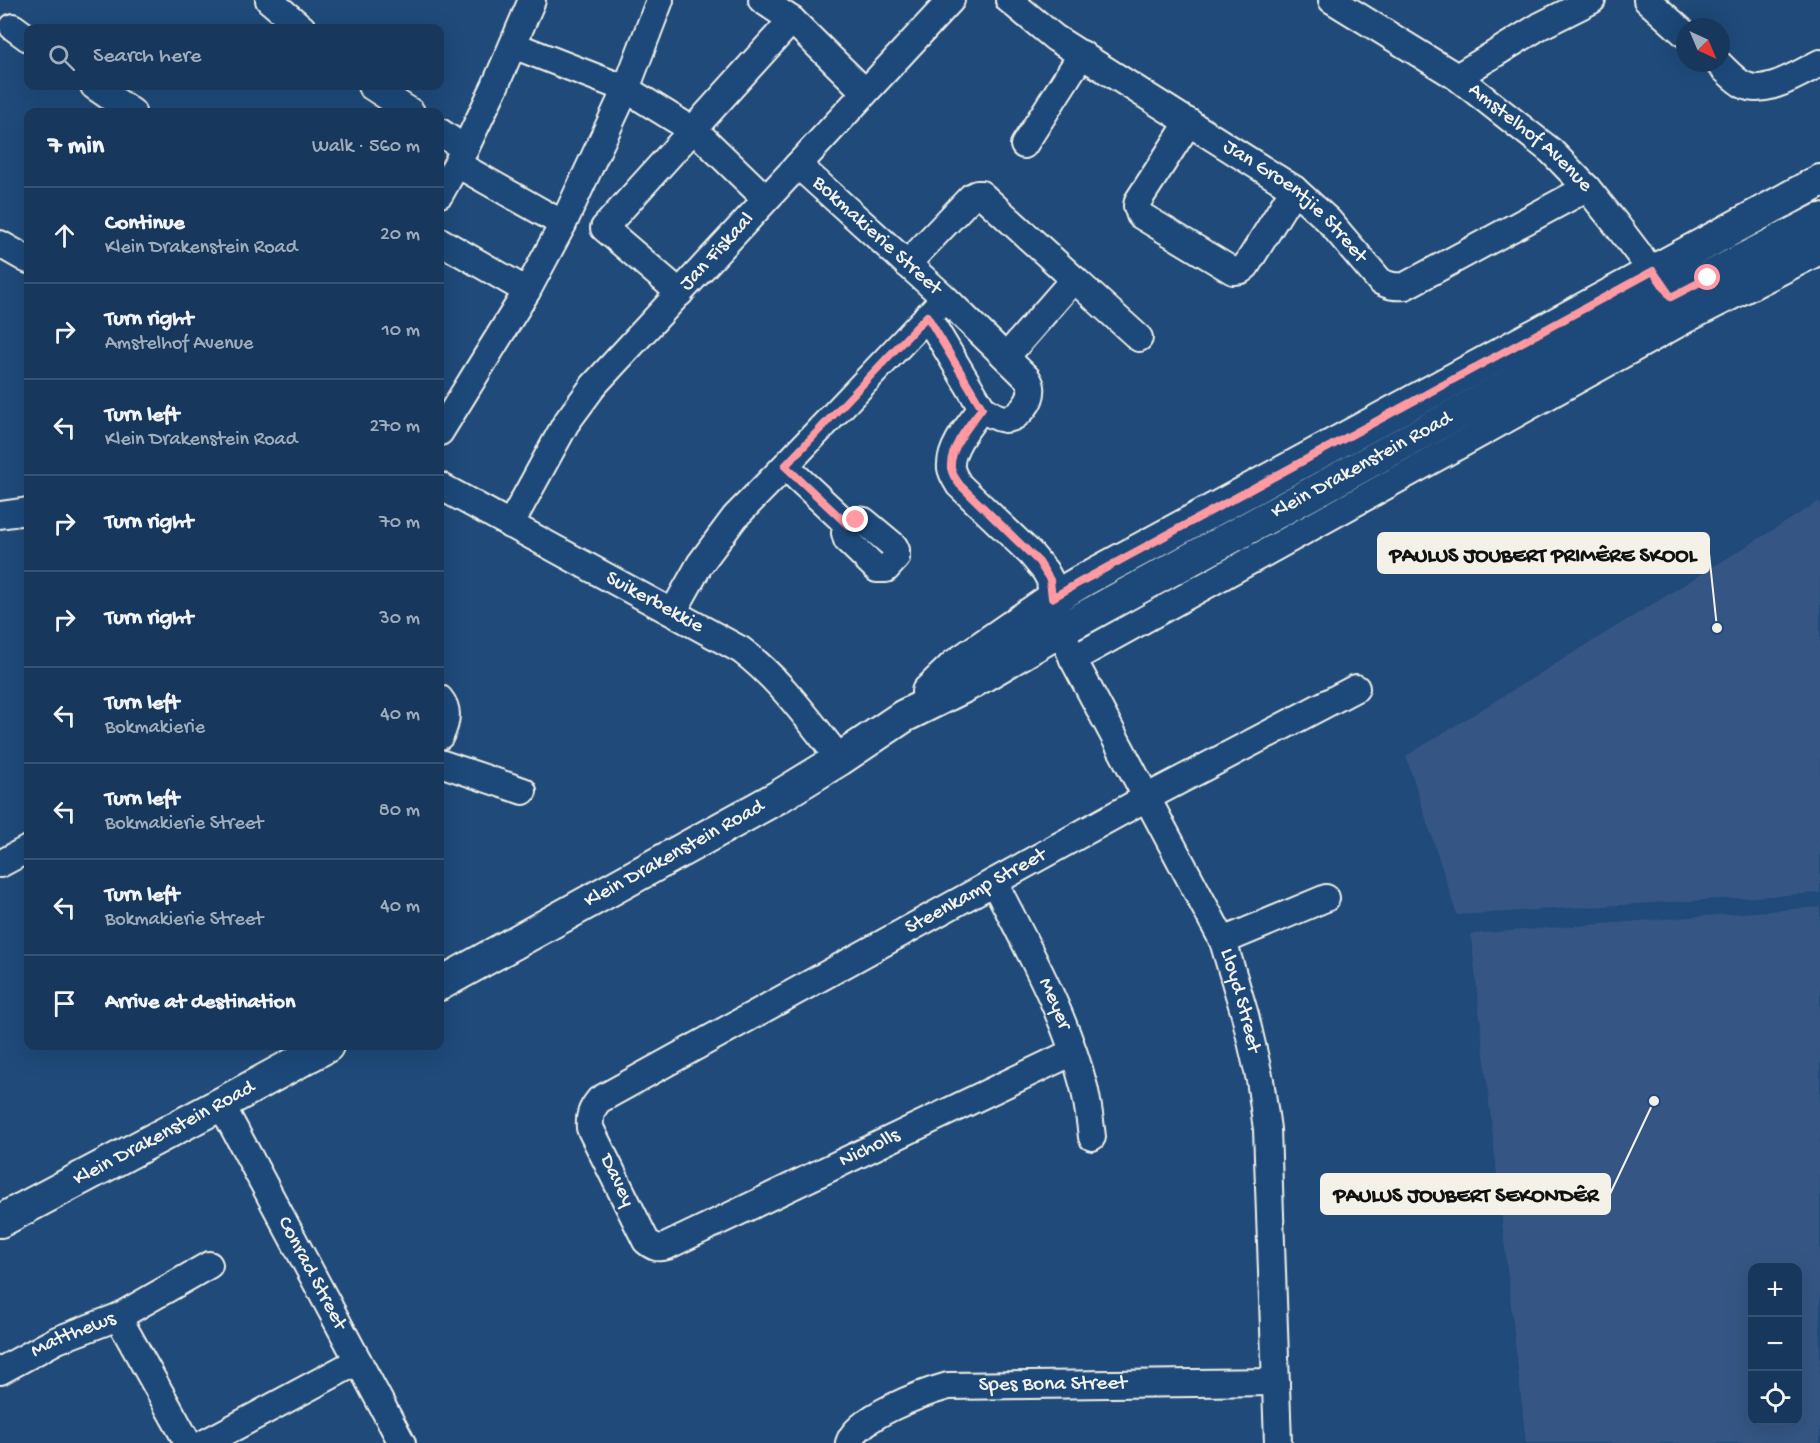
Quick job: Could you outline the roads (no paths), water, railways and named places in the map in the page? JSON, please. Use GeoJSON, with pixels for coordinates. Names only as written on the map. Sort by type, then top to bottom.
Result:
{"type":"FeatureCollection","features":[{"type":"Feature","properties":{"kind":"main road","name":"Klein Drakenstein Road"},"geometry":{"type":"LineString","coordinates":[[904,716],[955,666],[1052,598],[1820,181]]}},
{"type":"Feature","properties":{"kind":"main road","name":"Klein Drakenstein Road"},"geometry":{"type":"LineString","coordinates":[[444,982],[757,808],[840,759],[904,716],[967,685],[1061,630],[1679,308],[1820,220]]}},
{"type":"Feature","properties":{"kind":"main road","name":"Klein Drakenstein Road"},"geometry":{"type":"LineString","coordinates":[[0,1221],[320,1050]]}},
{"type":"Feature","properties":{"kind":"street"},"geometry":{"type":"LineString","coordinates":[[269,0],[297,24]]}},
{"type":"Feature","properties":{"kind":"street"},"geometry":{"type":"LineString","coordinates":[[444,187],[495,86],[532,0]]}},
{"type":"Feature","properties":{"kind":"street"},"geometry":{"type":"LineString","coordinates":[[444,426],[527,291],[568,216],[626,89],[660,0]]}},
{"type":"Feature","properties":{"kind":"street"},"geometry":{"type":"LineString","coordinates":[[762,0],[792,20],[865,92]]}},
{"type":"Feature","properties":{"kind":"street","name":"Jan Fiskaal"},"geometry":{"type":"LineString","coordinates":[[510,525],[566,423],[594,386],[951,0]]}},
{"type":"Feature","properties":{"kind":"street","name":"Jan Groentjie Street"},"geometry":{"type":"LineString","coordinates":[[1009,0],[1055,38],[1294,189],[1328,220],[1380,281],[1395,287],[1405,286],[1587,188]]}},
{"type":"Feature","properties":{"kind":"street","name":"Amstelhof Avenue"},"geometry":{"type":"LineString","coordinates":[[1332,0],[1457,77],[1551,151],[1587,188],[1653,271],[1679,308]]}},
{"type":"Feature","properties":{"kind":"street"},"geometry":{"type":"LineString","coordinates":[[1457,77],[1540,26],[1592,0]]}},
{"type":"Feature","properties":{"kind":"street"},"geometry":{"type":"LineString","coordinates":[[1647,0],[1676,26]]}},
{"type":"Feature","properties":{"kind":"street"},"geometry":{"type":"LineString","coordinates":[[604,228],[792,20]]}},
{"type":"Feature","properties":{"kind":"street"},"geometry":{"type":"LineString","coordinates":[[513,45],[626,89],[693,131],[766,199]]}},
{"type":"Feature","properties":{"kind":"street"},"geometry":{"type":"LineString","coordinates":[[1024,145],[1082,54]]}},
{"type":"Feature","properties":{"kind":"street"},"geometry":{"type":"LineString","coordinates":[[1728,72],[1743,85],[1760,88],[1770,87],[1820,63]]}},
{"type":"Feature","properties":{"kind":"street"},"geometry":{"type":"LineString","coordinates":[[100,90],[126,108]]}},
{"type":"Feature","properties":{"kind":"street"},"geometry":{"type":"LineString","coordinates":[[377,90],[405,108]]}},
{"type":"Feature","properties":{"kind":"street"},"geometry":{"type":"LineString","coordinates":[[1189,122],[1138,201],[1140,215],[1238,272],[1246,266],[1294,189]]}},
{"type":"Feature","properties":{"kind":"street"},"geometry":{"type":"LineString","coordinates":[[444,137],[461,156],[568,216],[604,228],[680,293]]}},
{"type":"Feature","properties":{"kind":"street","name":"Bokmakierie Street"},"geometry":{"type":"LineString","coordinates":[[673,612],[700,564],[735,517],[945,298],[798,165]]}},
{"type":"Feature","properties":{"kind":"street"},"geometry":{"type":"LineString","coordinates":[[907,264],[971,197],[981,194],[1138,338]]}},
{"type":"Feature","properties":{"kind":"street"},"geometry":{"type":"LineString","coordinates":[[444,243],[527,291]]}},
{"type":"Feature","properties":{"kind":"street"},"geometry":{"type":"LineString","coordinates":[[0,244],[24,258]]}},
{"type":"Feature","properties":{"kind":"street"},"geometry":{"type":"LineString","coordinates":[[1073,659],[1679,308],[1820,250]]}},
{"type":"Feature","properties":{"kind":"street"},"geometry":{"type":"LineString","coordinates":[[1006,357],[1074,279]]}},
{"type":"Feature","properties":{"kind":"street"},"geometry":{"type":"LineString","coordinates":[[927,316],[982,408],[992,416],[1006,419],[1016,415],[1024,408],[1029,399],[1031,387],[1027,378],[945,298]]}},
{"type":"Feature","properties":{"kind":"street","name":"Lloyd Street"},"geometry":{"type":"LineString","coordinates":[[982,408],[961,438],[953,455],[951,466],[953,475],[960,485],[1039,562],[1050,580],[1052,598],[1061,630],[1073,659],[1223,941],[1245,1015],[1260,1080],[1267,1129],[1278,1443]]}},
{"type":"Feature","properties":{"kind":"street"},"geometry":{"type":"LineString","coordinates":[[785,466],[848,525]]}},
{"type":"Feature","properties":{"kind":"street","name":"Suikerbekkie"},"geometry":{"type":"LineString","coordinates":[[444,488],[741,650],[761,665],[782,687],[840,759]]}},
{"type":"Feature","properties":{"kind":"street"},"geometry":{"type":"LineString","coordinates":[[0,515],[24,512]]}},
{"type":"Feature","properties":{"kind":"street","name":"Steenkamp Street"},"geometry":{"type":"LineString","coordinates":[[599,1100],[1146,798],[1356,687]]}},
{"type":"Feature","properties":{"kind":"street"},"geometry":{"type":"LineString","coordinates":[[444,706],[446,723],[444,727]]}},
{"type":"Feature","properties":{"kind":"street"},"geometry":{"type":"LineString","coordinates":[[444,764],[523,791]]}},
{"type":"Feature","properties":{"kind":"street"},"geometry":{"type":"LineString","coordinates":[[0,864],[24,851]]}},
{"type":"Feature","properties":{"kind":"street","name":"Meyer"},"geometry":{"type":"LineString","coordinates":[[994,882],[1048,990],[1074,1052],[1084,1088],[1092,1137]]}},
{"type":"Feature","properties":{"kind":"street"},"geometry":{"type":"LineString","coordinates":[[1223,941],[1326,898]]}},
{"type":"Feature","properties":{"kind":"street","name":"Nicholls"},"geometry":{"type":"LineString","coordinates":[[667,1246],[1074,1052]]}},
{"type":"Feature","properties":{"kind":"street","name":"Davey"},"geometry":{"type":"LineString","coordinates":[[599,1100],[592,1109],[590,1128],[646,1241],[655,1248],[667,1246]]}},
{"type":"Feature","properties":{"kind":"street","name":"Conrad Street"},"geometry":{"type":"LineString","coordinates":[[221,1104],[402,1443]]}},
{"type":"Feature","properties":{"kind":"street"},"geometry":{"type":"LineString","coordinates":[[118,1317],[209,1265]]}},
{"type":"Feature","properties":{"kind":"street","name":"Matthews"},"geometry":{"type":"LineString","coordinates":[[0,1371],[57,1340],[118,1317],[188,1443]]}},
{"type":"Feature","properties":{"kind":"street"},"geometry":{"type":"LineString","coordinates":[[204,1443],[358,1361]]}},
{"type":"Feature","properties":{"kind":"street","name":"Spes Bona Street"},"geometry":{"type":"LineString","coordinates":[[849,1443],[855,1431],[862,1424],[917,1395],[948,1386],[1276,1382]]}},
{"type":"Feature","properties":{"kind":"place","name":"PAULUS JOUBERT PRIMÊRE SKOOL"},"geometry":{"type":"Point","coordinates":[1717,628]}},
{"type":"Feature","properties":{"kind":"place","name":"PAULUS JOUBERT SEKONDÊR"},"geometry":{"type":"Point","coordinates":[1654,1101]}}]}
